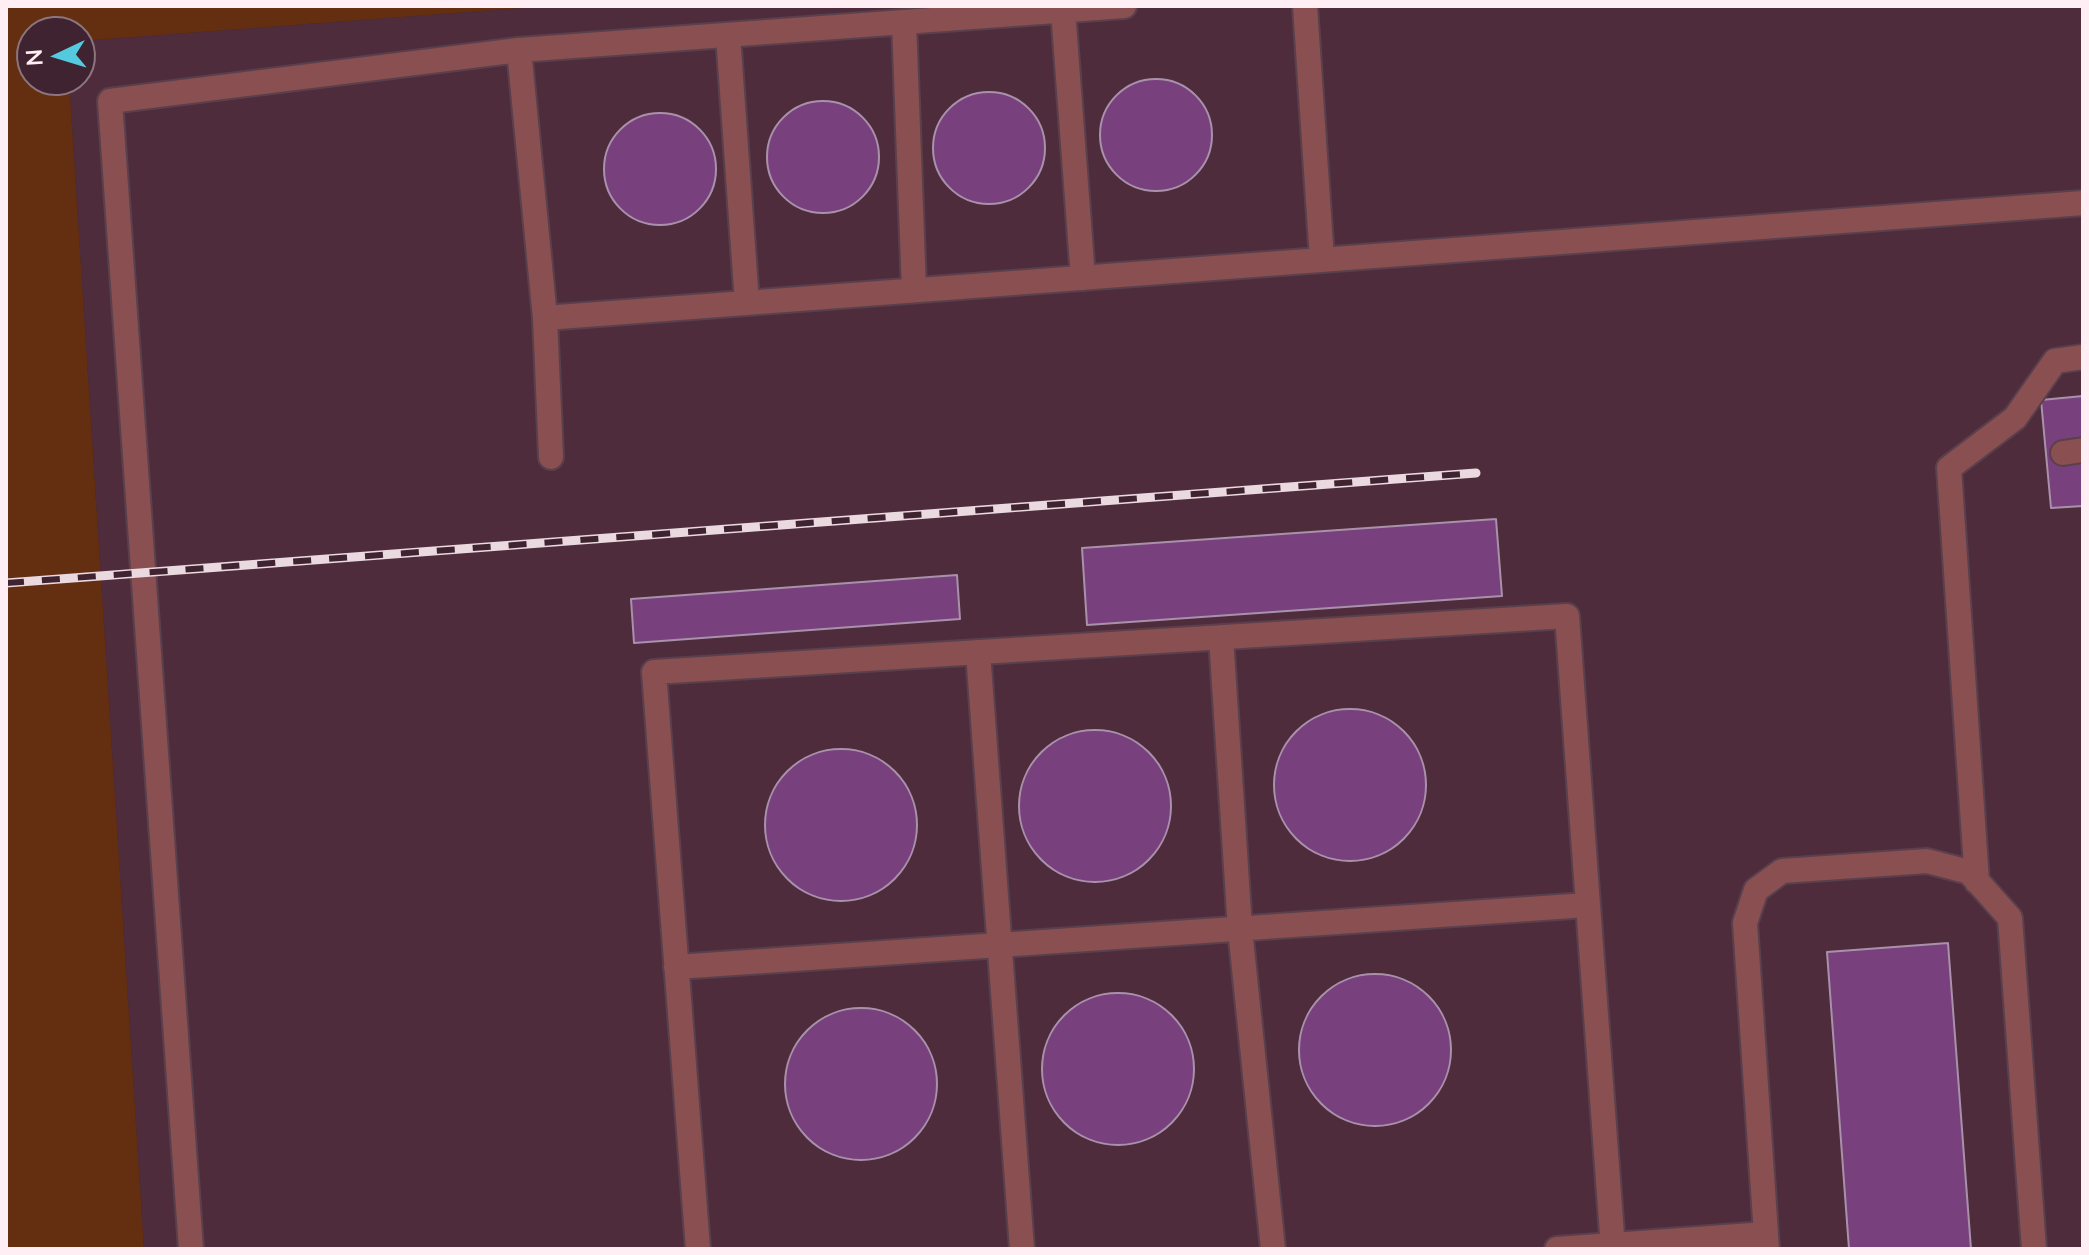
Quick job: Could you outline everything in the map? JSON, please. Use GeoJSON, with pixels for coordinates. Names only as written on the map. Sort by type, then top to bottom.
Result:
{"type":"FeatureCollection","features":[{"type":"Feature","properties":{"kind":"lane"},"geometry":{"type":"LineString","coordinates":[[191,1249],[110,101],[519,50],[1124,6]]}},
{"type":"Feature","properties":{"kind":"lane"},"geometry":{"type":"LineString","coordinates":[[1305,6],[1322,260]]}},
{"type":"Feature","properties":{"kind":"lane"},"geometry":{"type":"LineString","coordinates":[[1063,10],[1083,278]]}},
{"type":"Feature","properties":{"kind":"lane"},"geometry":{"type":"LineString","coordinates":[[904,22],[914,290]]}},
{"type":"Feature","properties":{"kind":"lane"},"geometry":{"type":"LineString","coordinates":[[728,35],[747,303]]}},
{"type":"Feature","properties":{"kind":"lane"},"geometry":{"type":"LineString","coordinates":[[519,50],[545,318],[551,457]]}},
{"type":"Feature","properties":{"kind":"lane"},"geometry":{"type":"LineString","coordinates":[[545,318],[2083,203]]}},
{"type":"Feature","properties":{"kind":"lane"},"geometry":{"type":"LineString","coordinates":[[1977,882],[1949,468],[2015,418],[2055,361],[2083,357]]}},
{"type":"Feature","properties":{"kind":"lane"},"geometry":{"type":"LineString","coordinates":[[698,1249],[654,672],[1567,616],[1613,1247]]}},
{"type":"Feature","properties":{"kind":"lane"},"geometry":{"type":"LineString","coordinates":[[1221,637],[1240,929],[1273,1249]]}},
{"type":"Feature","properties":{"kind":"lane"},"geometry":{"type":"LineString","coordinates":[[978,652],[997,945],[1022,1249]]}},
{"type":"Feature","properties":{"kind":"lane"},"geometry":{"type":"LineString","coordinates":[[1557,1249],[1767,1242],[1745,923],[1756,890],[1782,871],[1927,861],[1969,872],[2010,918],[2034,1249]]}},
{"type":"Feature","properties":{"kind":"lane"},"geometry":{"type":"LineString","coordinates":[[676,967],[1587,905]]}},
{"type":"Feature","properties":{"kind":"shaded area"},"geometry":{"type":"Polygon","coordinates":[[[6,6],[548,6],[96,40],[96,16],[16,16],[16,96],[70,96],[144,1249],[6,1249],[6,6]]]}},
{"type":"Feature","properties":{"kind":"shaded area"},"geometry":{"type":"Polygon","coordinates":[[[548,6],[2083,6],[2083,1249],[144,1249],[70,96],[96,96],[96,40],[548,6]]]}},
{"type":"Feature","properties":{"kind":"building"},"geometry":{"type":"Polygon","coordinates":[[[1156,79],[1177,83],[1195,96],[1208,114],[1212,135],[1208,156],[1195,174],[1177,187],[1156,191],[1135,187],[1117,174],[1104,156],[1100,135],[1104,114],[1117,96],[1135,83],[1156,79]]]}},
{"type":"Feature","properties":{"kind":"building"},"geometry":{"type":"Polygon","coordinates":[[[989,92],[1010,96],[1028,109],[1041,127],[1045,148],[1041,169],[1028,187],[1010,200],[989,204],[968,200],[950,187],[937,169],[933,148],[937,127],[950,109],[968,96],[989,92]]]}},
{"type":"Feature","properties":{"kind":"building"},"geometry":{"type":"Polygon","coordinates":[[[823,101],[844,106],[862,118],[874,136],[879,157],[874,178],[862,196],[844,208],[823,213],[802,208],[784,196],[772,178],[767,157],[772,136],[784,118],[802,106],[823,101]]]}},
{"type":"Feature","properties":{"kind":"building"},"geometry":{"type":"Polygon","coordinates":[[[660,113],[681,118],[699,130],[711,148],[716,169],[711,190],[699,208],[681,220],[660,225],[639,220],[621,208],[609,190],[604,169],[609,148],[621,130],[639,118],[660,113]]]}},
{"type":"Feature","properties":{"kind":"building"},"geometry":{"type":"Polygon","coordinates":[[[2083,396],[2083,506],[2051,508],[2041,400],[2083,396]]]}},
{"type":"Feature","properties":{"kind":"building"},"geometry":{"type":"Polygon","coordinates":[[[1496,519],[1502,596],[1087,625],[1082,548],[1496,519]]]}},
{"type":"Feature","properties":{"kind":"building"},"geometry":{"type":"Polygon","coordinates":[[[957,575],[960,619],[634,643],[631,599],[957,575]]]}},
{"type":"Feature","properties":{"kind":"building"},"geometry":{"type":"Polygon","coordinates":[[[1350,709],[1379,715],[1404,731],[1420,756],[1426,785],[1420,814],[1404,839],[1379,855],[1350,861],[1321,855],[1296,839],[1280,814],[1274,785],[1280,756],[1296,731],[1321,715],[1350,709]]]}},
{"type":"Feature","properties":{"kind":"building"},"geometry":{"type":"Polygon","coordinates":[[[1095,730],[1124,736],[1149,752],[1165,777],[1171,806],[1165,835],[1149,860],[1124,876],[1095,882],[1066,876],[1041,860],[1025,835],[1019,806],[1025,777],[1041,752],[1066,736],[1095,730]]]}},
{"type":"Feature","properties":{"kind":"building"},"geometry":{"type":"Polygon","coordinates":[[[841,749],[870,755],[895,771],[911,796],[917,825],[911,854],[895,879],[870,895],[841,901],[812,895],[787,879],[771,854],[765,825],[771,796],[787,771],[812,755],[841,749]]]}},
{"type":"Feature","properties":{"kind":"building"},"geometry":{"type":"Polygon","coordinates":[[[1948,943],[1971,1249],[1849,1249],[1827,952],[1948,943]]]}},
{"type":"Feature","properties":{"kind":"building"},"geometry":{"type":"Polygon","coordinates":[[[1375,974],[1404,980],[1429,996],[1445,1021],[1451,1050],[1445,1079],[1429,1104],[1404,1120],[1375,1126],[1346,1120],[1321,1104],[1305,1079],[1299,1050],[1305,1021],[1321,996],[1346,980],[1375,974]]]}},
{"type":"Feature","properties":{"kind":"building"},"geometry":{"type":"Polygon","coordinates":[[[1118,993],[1147,999],[1172,1015],[1188,1040],[1194,1069],[1188,1098],[1172,1123],[1147,1139],[1118,1145],[1089,1139],[1064,1123],[1048,1098],[1042,1069],[1048,1040],[1064,1015],[1089,999],[1118,993]]]}},
{"type":"Feature","properties":{"kind":"building"},"geometry":{"type":"Polygon","coordinates":[[[861,1008],[890,1014],[915,1030],[931,1055],[937,1084],[931,1113],[915,1138],[890,1154],[861,1160],[832,1154],[807,1138],[791,1113],[785,1084],[791,1055],[807,1030],[832,1014],[861,1008]]]}},
{"type":"Feature","properties":{"kind":"railway"},"geometry":{"type":"LineString","coordinates":[[6,583],[1476,473]]}}]}
